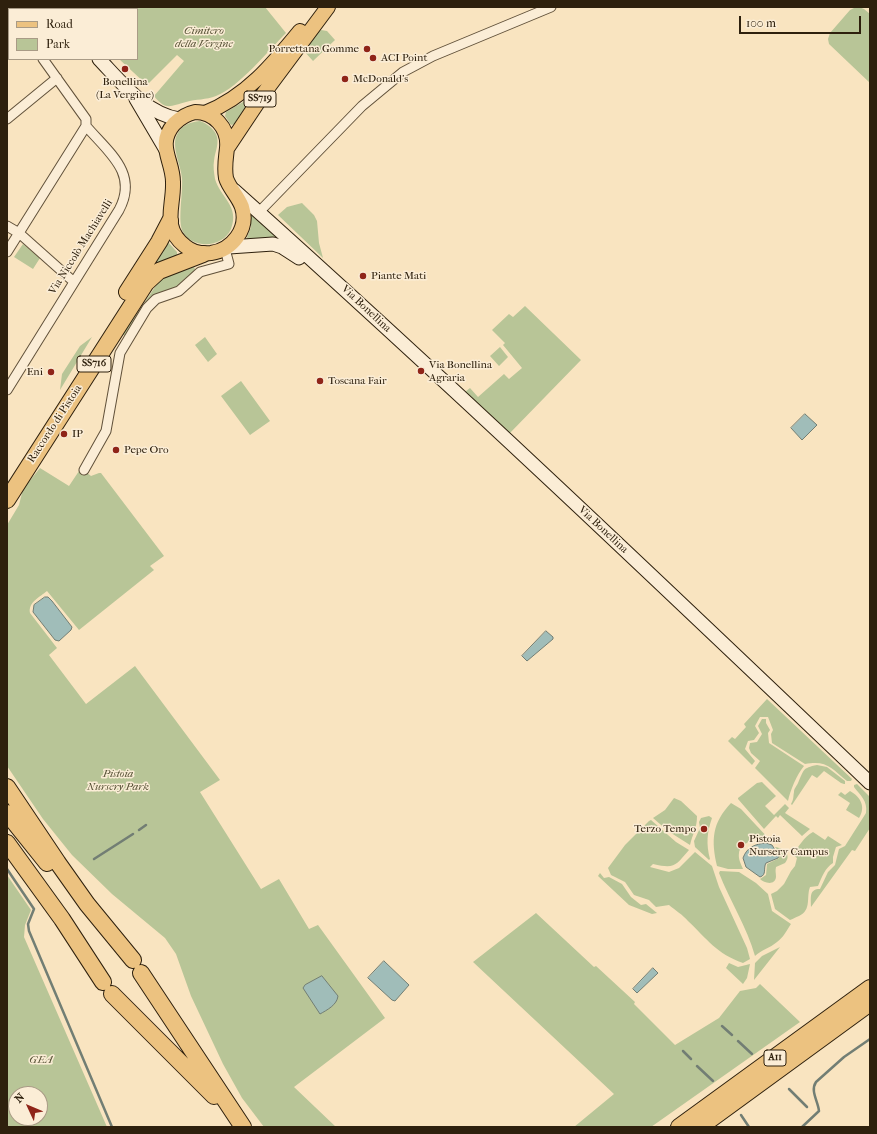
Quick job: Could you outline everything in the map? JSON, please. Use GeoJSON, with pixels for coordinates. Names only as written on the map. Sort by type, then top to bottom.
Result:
{"type":"FeatureCollection","features":[{"type":"Feature","properties":{"kind":"highway","name":"Raccordo di Pistoia"},"geometry":{"type":"LineString","coordinates":[[8,480],[159,242],[170,221]]}},
{"type":"Feature","properties":{"kind":"highway","name":"Raccordo di Pistoia"},"geometry":{"type":"LineString","coordinates":[[7,500],[146,283],[159,271],[203,254]]}},
{"type":"Feature","properties":{"kind":"highway"},"geometry":{"type":"LineString","coordinates":[[7,787],[87,904],[137,966],[240,1123]]}},
{"type":"Feature","properties":{"kind":"highway"},"geometry":{"type":"LineString","coordinates":[[7,813],[49,866],[87,904]]}},
{"type":"Feature","properties":{"kind":"highway"},"geometry":{"type":"LineString","coordinates":[[19,829],[41,870],[62,919]]}},
{"type":"Feature","properties":{"kind":"highway"},"geometry":{"type":"LineString","coordinates":[[7,843],[62,919],[108,988],[240,1123]]}},
{"type":"Feature","properties":{"kind":"highway","name":"A11"},"geometry":{"type":"LineString","coordinates":[[700,1123],[870,988]]}},
{"type":"Feature","properties":{"kind":"highway","name":"A11"},"geometry":{"type":"LineString","coordinates":[[700,1123],[870,1003]]}},
{"type":"Feature","properties":{"kind":"highway"},"geometry":{"type":"LineString","coordinates":[[678,1127],[700,1123]]}},
{"type":"Feature","properties":{"kind":"main road","name":"SS719"},"geometry":{"type":"LineString","coordinates":[[206,113],[234,99],[252,84],[295,37],[318,7]]}},
{"type":"Feature","properties":{"kind":"main road","name":"SS719"},"geometry":{"type":"LineString","coordinates":[[228,147],[264,93],[328,7]]}},
{"type":"Feature","properties":{"kind":"main road"},"geometry":{"type":"LineString","coordinates":[[100,60],[133,94],[166,116],[179,119]]}},
{"type":"Feature","properties":{"kind":"main road"},"geometry":{"type":"LineString","coordinates":[[133,94],[166,150]]}},
{"type":"Feature","properties":{"kind":"main road"},"geometry":{"type":"LineString","coordinates":[[189,113],[206,113],[222,125],[225,133],[228,147],[225,168],[227,181],[242,206],[243,217],[240,232],[234,242],[227,248],[203,254],[189,249],[179,241],[173,232],[170,221],[173,179],[166,150],[166,141],[168,133],[179,119],[189,113]]}},
{"type":"Feature","properties":{"kind":"main road","name":"Via Bonellina"},"geometry":{"type":"LineString","coordinates":[[230,186],[333,279],[584,512],[870,783]]}},
{"type":"Feature","properties":{"kind":"main road","name":"Via Bonellina"},"geometry":{"type":"LineString","coordinates":[[227,248],[269,244],[278,245],[333,279]]}},
{"type":"Feature","properties":{"kind":"street"},"geometry":{"type":"LineString","coordinates":[[259,212],[352,116],[403,72],[423,61],[551,7]]}},
{"type":"Feature","properties":{"kind":"street","name":"Via Niccolò Machiavelli"},"geometry":{"type":"LineString","coordinates":[[7,390],[125,198],[126,186],[120,166],[86,126],[86,119],[44,60]]}},
{"type":"Feature","properties":{"kind":"street"},"geometry":{"type":"LineString","coordinates":[[7,119],[57,78]]}},
{"type":"Feature","properties":{"kind":"street"},"geometry":{"type":"LineString","coordinates":[[7,252],[86,126]]}},
{"type":"Feature","properties":{"kind":"street"},"geometry":{"type":"LineString","coordinates":[[7,226],[20,233],[74,282]]}},
{"type":"Feature","properties":{"kind":"street"},"geometry":{"type":"LineString","coordinates":[[84,470],[106,431],[120,353],[144,314],[154,301],[179,291],[200,272],[229,264],[227,248]]}},
{"type":"Feature","properties":{"kind":"green space","name":"Cimitero della Vergine"},"geometry":{"type":"Polygon","coordinates":[[[265,7],[286,33],[244,77],[225,91],[216,96],[205,99],[172,106],[165,106],[154,96],[184,61],[177,55],[147,85],[120,60],[138,60],[138,8],[117,8],[265,7]]]}},
{"type":"Feature","properties":{"kind":"green space"},"geometry":{"type":"Polygon","coordinates":[[[859,7],[870,14],[870,83],[829,44],[828,39],[830,33],[850,10],[859,7]]]}},
{"type":"Feature","properties":{"kind":"green space"},"geometry":{"type":"Polygon","coordinates":[[[321,30],[327,31],[335,40],[313,61],[304,51],[316,34],[321,30]]]}},
{"type":"Feature","properties":{"kind":"green space"},"geometry":{"type":"Polygon","coordinates":[[[257,89],[259,91],[235,124],[231,125],[225,116],[226,112],[243,102],[257,89]]]}},
{"type":"Feature","properties":{"kind":"green space"},"geometry":{"type":"Polygon","coordinates":[[[200,121],[209,126],[216,134],[217,144],[214,165],[215,179],[233,214],[231,229],[227,235],[221,240],[207,244],[192,241],[182,230],[180,219],[182,178],[175,146],[176,137],[182,127],[192,122],[200,121]]]}},
{"type":"Feature","properties":{"kind":"green space"},"geometry":{"type":"Polygon","coordinates":[[[302,203],[314,215],[317,221],[319,243],[323,258],[278,215],[287,207],[302,203]]]}},
{"type":"Feature","properties":{"kind":"green space"},"geometry":{"type":"Polygon","coordinates":[[[253,214],[281,236],[279,239],[246,240],[251,227],[251,216],[253,214]]]}},
{"type":"Feature","properties":{"kind":"green space"},"geometry":{"type":"Polygon","coordinates":[[[167,241],[177,252],[177,255],[153,266],[167,241]]]}},
{"type":"Feature","properties":{"kind":"green space"},"geometry":{"type":"Polygon","coordinates":[[[23,244],[40,258],[33,269],[14,257],[23,244]]]}},
{"type":"Feature","properties":{"kind":"green space"},"geometry":{"type":"Polygon","coordinates":[[[194,267],[196,271],[183,286],[159,294],[126,337],[119,332],[128,327],[159,281],[194,267]]]}},
{"type":"Feature","properties":{"kind":"green space"},"geometry":{"type":"Polygon","coordinates":[[[525,306],[581,360],[509,434],[465,392],[470,388],[478,397],[504,374],[509,379],[522,368],[503,345],[505,343],[492,330],[509,314],[513,317],[525,306]]]}},
{"type":"Feature","properties":{"kind":"green space"},"geometry":{"type":"Polygon","coordinates":[[[92,337],[60,390],[62,374],[80,346],[92,337]]]}},
{"type":"Feature","properties":{"kind":"green space"},"geometry":{"type":"Polygon","coordinates":[[[205,337],[217,354],[208,362],[195,345],[205,337]]]}},
{"type":"Feature","properties":{"kind":"green space"},"geometry":{"type":"Polygon","coordinates":[[[500,347],[508,357],[499,366],[490,356],[500,347]]]}},
{"type":"Feature","properties":{"kind":"green space"},"geometry":{"type":"Polygon","coordinates":[[[241,381],[270,421],[250,435],[221,396],[241,381]]]}},
{"type":"Feature","properties":{"kind":"green space","name":"Pistoia Nursery Park"},"geometry":{"type":"Polygon","coordinates":[[[40,468],[69,486],[81,468],[91,476],[101,473],[164,556],[150,566],[154,570],[79,630],[47,591],[35,600],[31,606],[30,613],[57,648],[49,655],[86,704],[135,666],[220,780],[200,792],[261,889],[279,879],[309,929],[318,925],[385,1018],[294,1087],[336,1127],[264,1127],[242,1098],[223,1064],[191,996],[176,954],[165,938],[112,894],[72,855],[43,819],[7,766],[7,525],[19,505],[23,489],[40,468]]]}},
{"type":"Feature","properties":{"kind":"green space"},"geometry":{"type":"Polygon","coordinates":[[[767,699],[852,779],[851,781],[847,781],[824,764],[805,764],[772,743],[771,734],[773,730],[768,717],[760,717],[755,726],[759,733],[754,740],[748,741],[745,749],[755,761],[752,765],[728,741],[732,737],[735,739],[746,727],[744,724],[767,699]]]}},
{"type":"Feature","properties":{"kind":"green space"},"geometry":{"type":"Polygon","coordinates":[[[762,719],[766,719],[766,723],[770,730],[768,733],[769,743],[804,766],[794,783],[788,801],[755,768],[760,761],[751,753],[749,748],[750,743],[757,742],[762,734],[758,726],[762,719]]]}},
{"type":"Feature","properties":{"kind":"green space"},"geometry":{"type":"Polygon","coordinates":[[[817,765],[827,767],[845,781],[845,784],[841,783],[824,771],[817,778],[812,775],[792,805],[794,789],[798,784],[804,770],[817,765]]]}},
{"type":"Feature","properties":{"kind":"green space"},"geometry":{"type":"Polygon","coordinates":[[[762,782],[776,796],[765,806],[774,815],[785,804],[789,808],[785,813],[810,829],[802,836],[780,815],[778,818],[776,816],[764,829],[738,799],[757,783],[762,782]]]}},
{"type":"Feature","properties":{"kind":"green space"},"geometry":{"type":"Polygon","coordinates":[[[857,784],[870,797],[870,828],[855,851],[852,850],[811,907],[812,892],[816,889],[820,889],[828,872],[835,865],[839,849],[845,846],[866,813],[865,802],[854,787],[854,785],[857,784]]]}},
{"type":"Feature","properties":{"kind":"green space"},"geometry":{"type":"Polygon","coordinates":[[[850,791],[860,799],[862,810],[859,818],[846,810],[850,803],[838,795],[841,792],[845,795],[850,791]]]}},
{"type":"Feature","properties":{"kind":"green space"},"geometry":{"type":"Polygon","coordinates":[[[674,798],[681,801],[697,816],[696,827],[690,845],[668,831],[653,818],[665,810],[674,798]]]}},
{"type":"Feature","properties":{"kind":"green space"},"geometry":{"type":"Polygon","coordinates":[[[731,803],[741,809],[770,840],[756,839],[748,842],[742,847],[739,855],[743,869],[728,869],[717,866],[715,857],[714,840],[717,825],[725,810],[731,803]]]}},
{"type":"Feature","properties":{"kind":"green space"},"geometry":{"type":"Polygon","coordinates":[[[709,816],[712,818],[708,838],[709,860],[695,847],[694,841],[700,828],[699,822],[701,818],[709,816]]]}},
{"type":"Feature","properties":{"kind":"green space"},"geometry":{"type":"Polygon","coordinates":[[[651,820],[676,842],[689,850],[681,860],[674,865],[666,866],[653,864],[650,867],[669,872],[679,868],[695,852],[712,866],[719,887],[747,948],[750,959],[743,963],[719,951],[684,917],[669,905],[656,907],[649,900],[634,895],[625,882],[611,875],[608,868],[625,845],[651,820]]]}},
{"type":"Feature","properties":{"kind":"green space"},"geometry":{"type":"Polygon","coordinates":[[[813,832],[825,840],[828,836],[842,845],[836,847],[833,863],[822,876],[818,886],[810,887],[806,910],[799,916],[790,920],[775,909],[771,894],[777,891],[784,884],[795,866],[797,858],[793,855],[804,839],[813,832]]]}},
{"type":"Feature","properties":{"kind":"green space"},"geometry":{"type":"Polygon","coordinates":[[[775,847],[784,850],[788,857],[785,863],[776,867],[776,877],[774,882],[764,882],[760,879],[766,875],[767,864],[779,858],[779,853],[775,847]]]}},
{"type":"Feature","properties":{"kind":"green space"},"geometry":{"type":"Polygon","coordinates":[[[720,871],[739,872],[756,883],[768,894],[772,911],[791,924],[779,940],[755,956],[748,935],[723,883],[719,873],[720,871]]]}},
{"type":"Feature","properties":{"kind":"green space"},"geometry":{"type":"Polygon","coordinates":[[[600,873],[604,878],[609,877],[622,884],[631,897],[641,905],[646,904],[657,913],[652,914],[629,905],[598,876],[600,873]]]}},
{"type":"Feature","properties":{"kind":"green space","name":"GEA"},"geometry":{"type":"Polygon","coordinates":[[[7,875],[31,910],[25,925],[24,937],[107,1127],[7,1127],[7,875]]]}},
{"type":"Feature","properties":{"kind":"green space"},"geometry":{"type":"Polygon","coordinates":[[[536,913],[594,967],[596,966],[635,1002],[634,1004],[675,1045],[719,1018],[740,991],[756,988],[760,984],[800,1022],[651,1127],[574,1127],[614,1094],[473,962],[536,913]]]}},
{"type":"Feature","properties":{"kind":"green space"},"geometry":{"type":"Polygon","coordinates":[[[780,947],[754,980],[755,963],[762,956],[780,947]]]}},
{"type":"Feature","properties":{"kind":"green space"},"geometry":{"type":"Polygon","coordinates":[[[729,963],[738,967],[750,964],[747,978],[743,984],[726,968],[729,963]]]}},
{"type":"Feature","properties":{"kind":"water"},"geometry":{"type":"Polygon","coordinates":[[[805,414],[817,425],[802,440],[791,428],[805,414]]]}},
{"type":"Feature","properties":{"kind":"water"},"geometry":{"type":"Polygon","coordinates":[[[45,597],[48,597],[52,601],[72,627],[71,630],[59,641],[55,640],[33,612],[34,605],[45,597]]]}},
{"type":"Feature","properties":{"kind":"water"},"geometry":{"type":"Polygon","coordinates":[[[546,631],[553,637],[553,639],[527,661],[522,656],[546,631]]]}},
{"type":"Feature","properties":{"kind":"water"},"geometry":{"type":"Polygon","coordinates":[[[766,843],[772,845],[779,856],[778,858],[766,863],[764,873],[760,877],[746,867],[743,858],[747,851],[752,847],[758,844],[766,843]]]}},
{"type":"Feature","properties":{"kind":"water"},"geometry":{"type":"Polygon","coordinates":[[[384,961],[409,985],[395,1001],[368,978],[384,961]]]}},
{"type":"Feature","properties":{"kind":"water"},"geometry":{"type":"Polygon","coordinates":[[[653,968],[658,973],[637,993],[633,989],[653,968]]]}},
{"type":"Feature","properties":{"kind":"water"},"geometry":{"type":"Polygon","coordinates":[[[322,976],[338,996],[334,1005],[320,1014],[303,988],[305,985],[322,976]]]}},
{"type":"Feature","properties":{"kind":"waterway"},"geometry":{"type":"LineString","coordinates":[[139,830],[146,825]]}},
{"type":"Feature","properties":{"kind":"waterway"},"geometry":{"type":"LineString","coordinates":[[94,859],[133,834]]}},
{"type":"Feature","properties":{"kind":"waterway"},"geometry":{"type":"LineString","coordinates":[[7,869],[34,909],[28,924],[29,931],[112,1127]]}},
{"type":"Feature","properties":{"kind":"waterway"},"geometry":{"type":"LineString","coordinates":[[722,1026],[732,1035]]}},
{"type":"Feature","properties":{"kind":"waterway"},"geometry":{"type":"LineString","coordinates":[[802,1127],[819,1111],[814,1092],[814,1085],[816,1082],[844,1057],[870,1039]]}},
{"type":"Feature","properties":{"kind":"waterway"},"geometry":{"type":"LineString","coordinates":[[738,1041],[752,1054]]}},
{"type":"Feature","properties":{"kind":"waterway"},"geometry":{"type":"LineString","coordinates":[[683,1051],[691,1059]]}},
{"type":"Feature","properties":{"kind":"waterway"},"geometry":{"type":"LineString","coordinates":[[697,1066],[713,1081]]}},
{"type":"Feature","properties":{"kind":"waterway"},"geometry":{"type":"LineString","coordinates":[[789,1089],[807,1107]]}},
{"type":"Feature","properties":{"kind":"waterway"},"geometry":{"type":"LineString","coordinates":[[741,1115],[749,1127]]}},
{"type":"Feature","properties":{"kind":"place","name":"Porrettana Gomme"},"geometry":{"type":"Point","coordinates":[367,49]}},
{"type":"Feature","properties":{"kind":"place","name":"ACI Point"},"geometry":{"type":"Point","coordinates":[373,58]}},
{"type":"Feature","properties":{"kind":"place","name":"Bonellina (La Vergine)"},"geometry":{"type":"Point","coordinates":[125,69]}},
{"type":"Feature","properties":{"kind":"place","name":"McDonald's"},"geometry":{"type":"Point","coordinates":[345,79]}},
{"type":"Feature","properties":{"kind":"place","name":"Piante Mati"},"geometry":{"type":"Point","coordinates":[363,276]}},
{"type":"Feature","properties":{"kind":"place","name":"Via Bonellina Agraria"},"geometry":{"type":"Point","coordinates":[421,371]}},
{"type":"Feature","properties":{"kind":"place","name":"Eni"},"geometry":{"type":"Point","coordinates":[51,372]}},
{"type":"Feature","properties":{"kind":"place","name":"Toscana Fair"},"geometry":{"type":"Point","coordinates":[320,381]}},
{"type":"Feature","properties":{"kind":"place","name":"IP"},"geometry":{"type":"Point","coordinates":[64,434]}},
{"type":"Feature","properties":{"kind":"place","name":"Pepe Oro"},"geometry":{"type":"Point","coordinates":[116,450]}},
{"type":"Feature","properties":{"kind":"place","name":"Terzo Tempo"},"geometry":{"type":"Point","coordinates":[704,829]}},
{"type":"Feature","properties":{"kind":"place","name":"Pistoia Nursery Campus"},"geometry":{"type":"Point","coordinates":[741,845]}}]}
